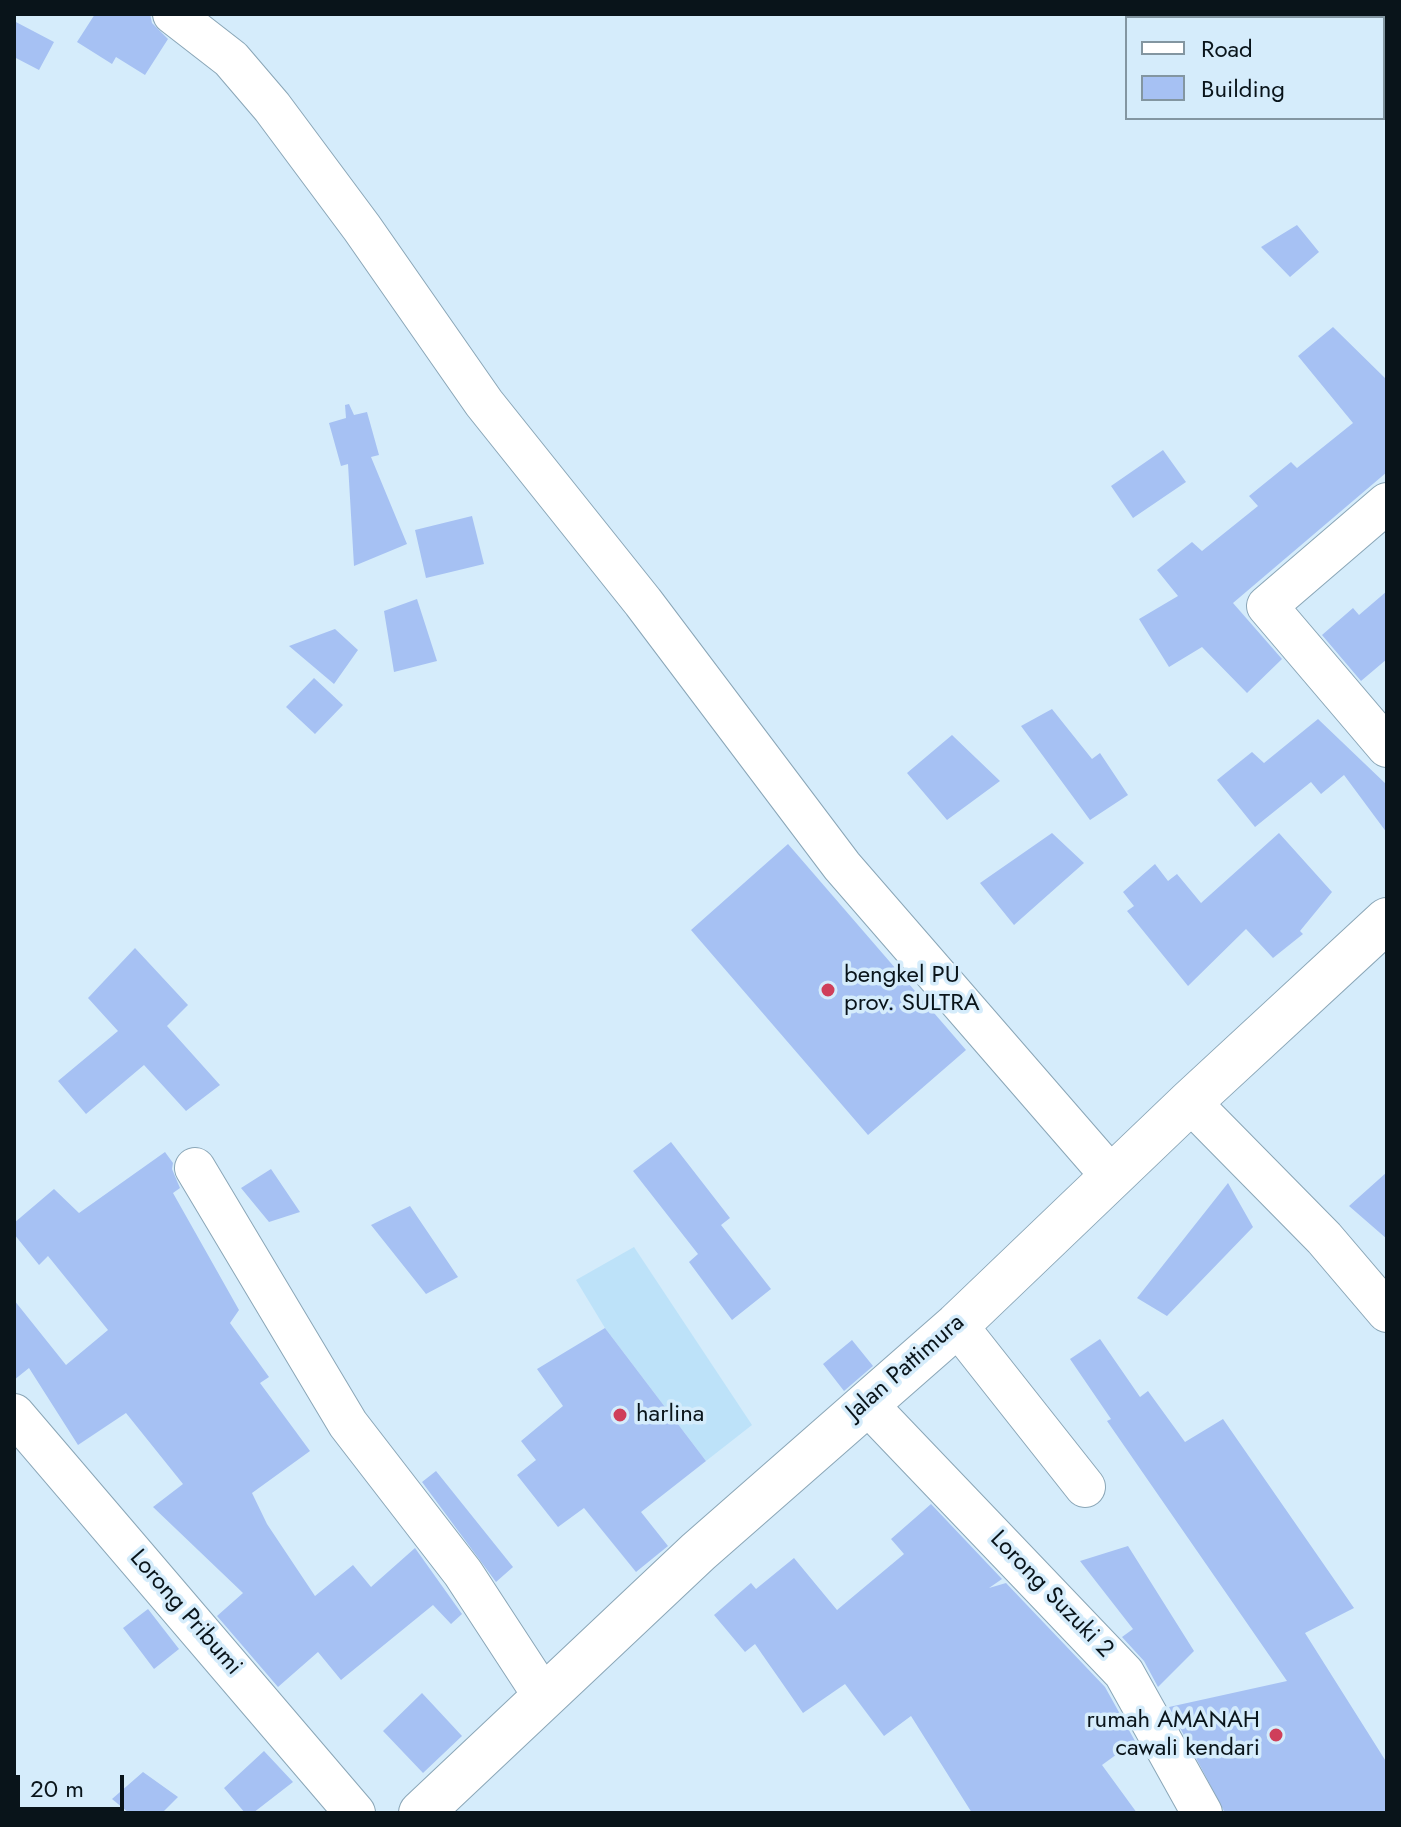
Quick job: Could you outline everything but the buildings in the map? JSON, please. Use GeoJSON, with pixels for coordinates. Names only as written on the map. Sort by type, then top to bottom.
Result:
{"type":"FeatureCollection","features":[{"type":"Feature","properties":{"kind":"highway","name":"Jalan Pattimura"},"geometry":{"type":"LineString","coordinates":[[426,1811],[698,1552],[957,1325],[1190,1102],[1387,920]]}},
{"type":"Feature","properties":{"kind":"street"},"geometry":{"type":"LineString","coordinates":[[173,14],[231,59],[272,107],[362,228],[484,403],[643,602],[842,866],[1112,1177]]}},
{"type":"Feature","properties":{"kind":"street"},"geometry":{"type":"LineString","coordinates":[[1387,503],[1267,606],[1387,747]]}},
{"type":"Feature","properties":{"kind":"street"},"geometry":{"type":"LineString","coordinates":[[1190,1102],[1324,1238],[1387,1312]]}},
{"type":"Feature","properties":{"kind":"street"},"geometry":{"type":"LineString","coordinates":[[195,1168],[348,1424],[487,1606],[544,1697]]}},
{"type":"Feature","properties":{"kind":"street"},"geometry":{"type":"LineString","coordinates":[[957,1325],[1085,1487]]}},
{"type":"Feature","properties":{"kind":"street","name":"Lorong Suzuki 2"},"geometry":{"type":"LineString","coordinates":[[866,1403],[1124,1673],[1202,1813]]}},
{"type":"Feature","properties":{"kind":"street","name":"Lorong Pribumi"},"geometry":{"type":"LineString","coordinates":[[14,1414],[355,1813]]}},
{"type":"Feature","properties":{"kind":"shaded area"},"geometry":{"type":"Polygon","coordinates":[[[634,1247],[752,1425],[706,1461],[605,1328],[576,1280],[634,1247]]]}},
{"type":"Feature","properties":{"kind":"place","name":"bengkel PU prov. SULTRA"},"geometry":{"type":"Point","coordinates":[828,990]}},
{"type":"Feature","properties":{"kind":"place","name":"harlina"},"geometry":{"type":"Point","coordinates":[620,1415]}},
{"type":"Feature","properties":{"kind":"place","name":"rumah AMANAH cawali kendari"},"geometry":{"type":"Point","coordinates":[1276,1735]}}]}
